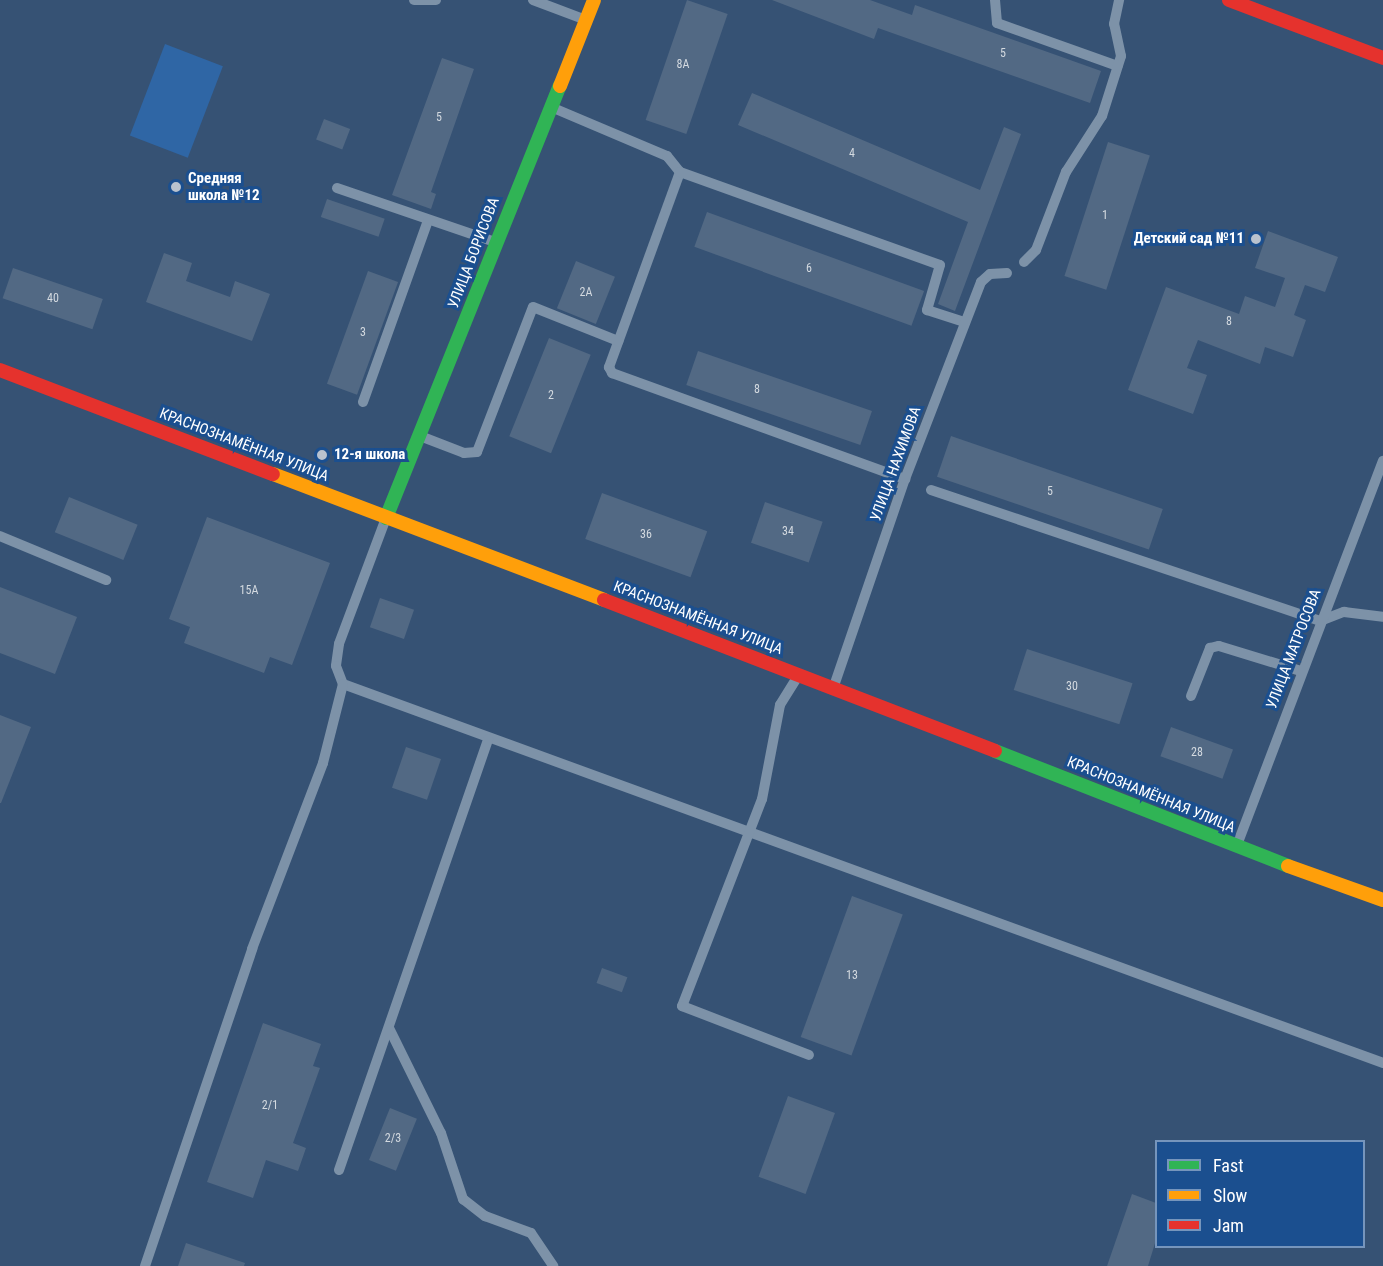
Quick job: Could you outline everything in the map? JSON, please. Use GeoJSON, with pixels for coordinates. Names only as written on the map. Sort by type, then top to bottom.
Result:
{"type":"FeatureCollection","features":[{"type":"Feature","properties":{"kind":"main road","name":"УЛИЦА БОРИСОВА"},"geometry":{"type":"LineString","coordinates":[[386,518],[594,0]]}},
{"type":"Feature","properties":{"kind":"main road"},"geometry":{"type":"LineString","coordinates":[[1229,0],[1383,58]]}},
{"type":"Feature","properties":{"kind":"main road","name":"КРАСНОЗНАМЁННАЯ УЛИЦА"},"geometry":{"type":"LineString","coordinates":[[0,370],[800,673],[1236,848],[1383,900]]}},
{"type":"Feature","properties":{"kind":"lane"},"geometry":{"type":"LineString","coordinates":[[414,0],[436,0]]}},
{"type":"Feature","properties":{"kind":"lane"},"geometry":{"type":"LineString","coordinates":[[533,0],[587,20]]}},
{"type":"Feature","properties":{"kind":"lane"},"geometry":{"type":"LineString","coordinates":[[995,0],[997,23],[1118,66]]}},
{"type":"Feature","properties":{"kind":"lane"},"geometry":{"type":"LineString","coordinates":[[1024,262],[1036,250],[1071,163],[1102,116],[1121,56],[1114,24],[1119,0]]}},
{"type":"Feature","properties":{"kind":"lane"},"geometry":{"type":"LineString","coordinates":[[1270,16],[1276,0]]}},
{"type":"Feature","properties":{"kind":"lane"},"geometry":{"type":"LineString","coordinates":[[551,107],[667,156],[680,172],[940,265],[927,310],[965,322]]}},
{"type":"Feature","properties":{"kind":"lane"},"geometry":{"type":"LineString","coordinates":[[680,172],[618,340],[609,367],[612,373],[905,479]]}},
{"type":"Feature","properties":{"kind":"lane"},"geometry":{"type":"LineString","coordinates":[[337,188],[495,242]]}},
{"type":"Feature","properties":{"kind":"lane"},"geometry":{"type":"LineString","coordinates":[[363,402],[428,220]]}},
{"type":"Feature","properties":{"kind":"lane","name":"УЛИЦА НАХИМОВА"},"geometry":{"type":"LineString","coordinates":[[834,687],[905,479],[981,282],[990,274],[1007,273]]}},
{"type":"Feature","properties":{"kind":"lane"},"geometry":{"type":"LineString","coordinates":[[420,436],[464,453],[477,452],[533,307],[618,340]]}},
{"type":"Feature","properties":{"kind":"lane","name":"УЛИЦА МАТРОСОВА"},"geometry":{"type":"LineString","coordinates":[[1236,848],[1301,671],[1383,461]]}},
{"type":"Feature","properties":{"kind":"lane"},"geometry":{"type":"LineString","coordinates":[[931,490],[1320,621],[1344,612],[1383,617]]}},
{"type":"Feature","properties":{"kind":"lane"},"geometry":{"type":"LineString","coordinates":[[145,1266],[252,949],[323,763],[343,684],[336,666],[339,645],[386,518]]}},
{"type":"Feature","properties":{"kind":"lane"},"geometry":{"type":"LineString","coordinates":[[0,536],[106,580]]}},
{"type":"Feature","properties":{"kind":"lane"},"geometry":{"type":"LineString","coordinates":[[1191,696],[1210,648],[1301,671]]}},
{"type":"Feature","properties":{"kind":"lane"},"geometry":{"type":"LineString","coordinates":[[800,673],[780,705],[762,799],[682,1006],[809,1055]]}},
{"type":"Feature","properties":{"kind":"lane"},"geometry":{"type":"LineString","coordinates":[[343,684],[747,834],[1383,1063]]}},
{"type":"Feature","properties":{"kind":"lane"},"geometry":{"type":"LineString","coordinates":[[339,1170],[488,739]]}},
{"type":"Feature","properties":{"kind":"lane"},"geometry":{"type":"LineString","coordinates":[[389,1028],[441,1133],[463,1199],[485,1216],[531,1233],[553,1266]]}},
{"type":"Feature","properties":{"kind":"shaded area"},"geometry":{"type":"Polygon","coordinates":[[[165,44],[223,66],[188,158],[130,135],[165,44]]]}},
{"type":"Feature","properties":{"kind":"building"},"geometry":{"type":"Polygon","coordinates":[[[687,0],[728,14],[686,134],[646,120],[687,0]]]}},
{"type":"Feature","properties":{"kind":"building"},"geometry":{"type":"Polygon","coordinates":[[[772,0],[870,0],[912,15],[915,5],[1101,71],[1090,103],[878,28],[874,39],[772,0]]]}},
{"type":"Feature","properties":{"kind":"building"},"geometry":{"type":"Polygon","coordinates":[[[442,58],[474,69],[431,192],[436,194],[431,209],[392,195],[442,58]]]}},
{"type":"Feature","properties":{"kind":"building"},"geometry":{"type":"Polygon","coordinates":[[[752,93],[980,190],[1004,127],[1021,134],[955,311],[938,304],[968,222],[738,125],[752,93]]]}},
{"type":"Feature","properties":{"kind":"building"},"geometry":{"type":"Polygon","coordinates":[[[324,119],[350,129],[342,150],[316,140],[324,119]]]}},
{"type":"Feature","properties":{"kind":"building"},"geometry":{"type":"Polygon","coordinates":[[[1108,142],[1150,156],[1106,290],[1064,276],[1108,142]]]}},
{"type":"Feature","properties":{"kind":"building"},"geometry":{"type":"Polygon","coordinates":[[[327,199],[385,219],[378,237],[321,217],[327,199]]]}},
{"type":"Feature","properties":{"kind":"building"},"geometry":{"type":"Polygon","coordinates":[[[707,212],[924,291],[911,326],[694,247],[707,212]]]}},
{"type":"Feature","properties":{"kind":"building"},"geometry":{"type":"Polygon","coordinates":[[[1268,231],[1338,257],[1325,292],[1305,285],[1294,315],[1306,320],[1293,357],[1265,347],[1260,364],[1198,340],[1187,368],[1207,375],[1193,414],[1128,390],[1166,287],[1239,314],[1245,296],[1275,307],[1285,278],[1255,268],[1268,231]]]}},
{"type":"Feature","properties":{"kind":"building"},"geometry":{"type":"Polygon","coordinates":[[[164,253],[192,263],[186,281],[230,297],[235,281],[270,294],[252,341],[146,302],[164,253]]]}},
{"type":"Feature","properties":{"kind":"building"},"geometry":{"type":"Polygon","coordinates":[[[576,261],[615,277],[596,324],[557,308],[576,261]]]}},
{"type":"Feature","properties":{"kind":"building"},"geometry":{"type":"Polygon","coordinates":[[[13,268],[103,299],[92,329],[3,298],[13,268]]]}},
{"type":"Feature","properties":{"kind":"building"},"geometry":{"type":"Polygon","coordinates":[[[368,271],[398,282],[357,395],[327,384],[368,271]]]}},
{"type":"Feature","properties":{"kind":"building"},"geometry":{"type":"Polygon","coordinates":[[[549,338],[591,355],[551,453],[509,436],[549,338]]]}},
{"type":"Feature","properties":{"kind":"building"},"geometry":{"type":"Polygon","coordinates":[[[698,351],[872,411],[860,445],[686,385],[698,351]]]}},
{"type":"Feature","properties":{"kind":"building"},"geometry":{"type":"Polygon","coordinates":[[[951,436],[1163,509],[1149,550],[937,477],[951,436]]]}},
{"type":"Feature","properties":{"kind":"building"},"geometry":{"type":"Polygon","coordinates":[[[602,493],[707,531],[690,577],[585,539],[602,493]]]}},
{"type":"Feature","properties":{"kind":"building"},"geometry":{"type":"Polygon","coordinates":[[[69,497],[138,525],[123,560],[55,532],[69,497]]]}},
{"type":"Feature","properties":{"kind":"building"},"geometry":{"type":"Polygon","coordinates":[[[765,502],[823,522],[809,563],[751,543],[765,502]]]}},
{"type":"Feature","properties":{"kind":"building"},"geometry":{"type":"Polygon","coordinates":[[[207,517],[330,563],[292,665],[270,657],[264,673],[184,643],[190,627],[169,619],[207,517]]]}},
{"type":"Feature","properties":{"kind":"building"},"geometry":{"type":"Polygon","coordinates":[[[0,587],[77,617],[55,674],[0,653],[0,587]]]}},
{"type":"Feature","properties":{"kind":"building"},"geometry":{"type":"Polygon","coordinates":[[[380,598],[414,610],[404,639],[370,627],[380,598]]]}},
{"type":"Feature","properties":{"kind":"building"},"geometry":{"type":"Polygon","coordinates":[[[1027,649],[1133,683],[1119,724],[1014,690],[1027,649]]]}},
{"type":"Feature","properties":{"kind":"building"},"geometry":{"type":"Polygon","coordinates":[[[0,715],[31,727],[1,803],[0,803],[0,715]]]}},
{"type":"Feature","properties":{"kind":"building"},"geometry":{"type":"Polygon","coordinates":[[[1171,727],[1233,750],[1222,779],[1160,756],[1171,727]]]}},
{"type":"Feature","properties":{"kind":"building"},"geometry":{"type":"Polygon","coordinates":[[[406,747],[441,759],[427,800],[392,788],[406,747]]]}},
{"type":"Feature","properties":{"kind":"building"},"geometry":{"type":"Polygon","coordinates":[[[852,896],[903,914],[851,1055],[801,1037],[852,896]]]}},
{"type":"Feature","properties":{"kind":"building"},"geometry":{"type":"Polygon","coordinates":[[[602,968],[627,977],[622,992],[597,983],[602,968]]]}},
{"type":"Feature","properties":{"kind":"building"},"geometry":{"type":"Polygon","coordinates":[[[263,1023],[321,1044],[313,1066],[320,1068],[293,1143],[306,1148],[298,1171],[266,1160],[253,1198],[207,1182],[263,1023]]]}},
{"type":"Feature","properties":{"kind":"building"},"geometry":{"type":"Polygon","coordinates":[[[788,1096],[835,1113],[806,1194],[759,1177],[788,1096]]]}},
{"type":"Feature","properties":{"kind":"building"},"geometry":{"type":"Polygon","coordinates":[[[390,1108],[417,1119],[396,1171],[369,1160],[390,1108]]]}},
{"type":"Feature","properties":{"kind":"building"},"geometry":{"type":"Polygon","coordinates":[[[1132,1194],[1155,1203],[1155,1243],[1148,1266],[1107,1266],[1132,1194]]]}},
{"type":"Feature","properties":{"kind":"building"},"geometry":{"type":"Polygon","coordinates":[[[186,1243],[245,1263],[244,1266],[178,1266],[186,1243]]]}},
{"type":"Feature","properties":{"kind":"traffic: fast"},"geometry":{"type":"LineString","coordinates":[[386,518],[560,86]]}},
{"type":"Feature","properties":{"kind":"traffic: fast"},"geometry":{"type":"LineString","coordinates":[[995,751],[1288,866]]}},
{"type":"Feature","properties":{"kind":"traffic: slow"},"geometry":{"type":"LineString","coordinates":[[560,86],[594,0]]}},
{"type":"Feature","properties":{"kind":"traffic: slow"},"geometry":{"type":"LineString","coordinates":[[273,474],[604,600]]}},
{"type":"Feature","properties":{"kind":"traffic: slow"},"geometry":{"type":"LineString","coordinates":[[1288,866],[1383,900]]}},
{"type":"Feature","properties":{"kind":"traffic: jam"},"geometry":{"type":"LineString","coordinates":[[1229,0],[1383,58]]}},
{"type":"Feature","properties":{"kind":"traffic: jam"},"geometry":{"type":"LineString","coordinates":[[0,370],[273,474]]}},
{"type":"Feature","properties":{"kind":"traffic: jam"},"geometry":{"type":"LineString","coordinates":[[604,600],[995,751]]}},
{"type":"Feature","properties":{"kind":"place","name":"Средняя школа №12"},"geometry":{"type":"Point","coordinates":[176,187]}},
{"type":"Feature","properties":{"kind":"place","name":"Детский сад №11"},"geometry":{"type":"Point","coordinates":[1256,239]}},
{"type":"Feature","properties":{"kind":"place","name":"12-я школа"},"geometry":{"type":"Point","coordinates":[322,455]}}]}
